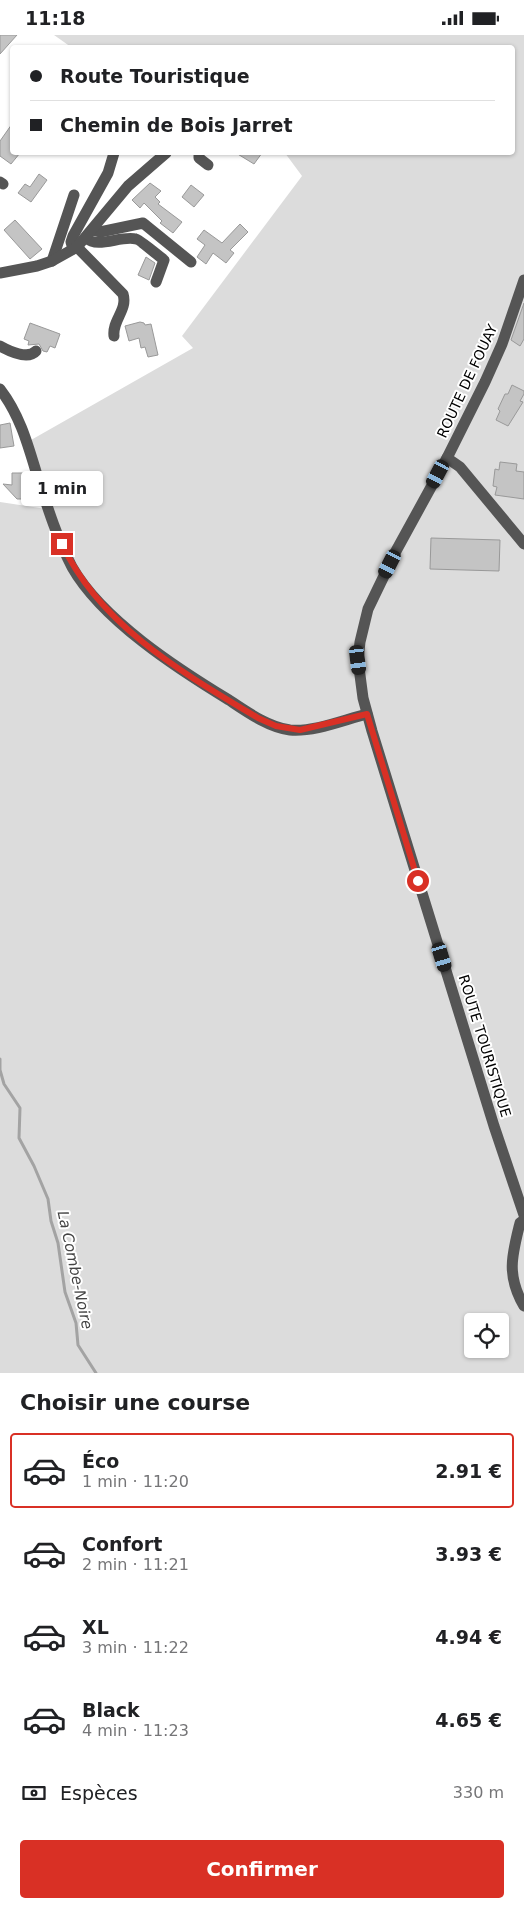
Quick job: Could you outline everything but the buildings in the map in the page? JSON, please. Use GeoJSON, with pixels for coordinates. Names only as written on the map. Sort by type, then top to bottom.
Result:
{"type":"FeatureCollection","features":[{"type":"Feature","properties":{"kind":"street"},"geometry":{"type":"LineString","coordinates":[[113,155],[101,188],[71,242],[122,294],[124,305],[114,327],[114,336]]}},
{"type":"Feature","properties":{"kind":"street"},"geometry":{"type":"LineString","coordinates":[[0,273],[52,261],[75,248],[89,234],[109,206],[128,186],[164,155]]}},
{"type":"Feature","properties":{"kind":"street"},"geometry":{"type":"LineString","coordinates":[[199,155],[199,158],[208,165]]}},
{"type":"Feature","properties":{"kind":"street"},"geometry":{"type":"LineString","coordinates":[[52,261],[74,195]]}},
{"type":"Feature","properties":{"kind":"street"},"geometry":{"type":"LineString","coordinates":[[89,234],[143,223],[191,262]]}},
{"type":"Feature","properties":{"kind":"street"},"geometry":{"type":"LineString","coordinates":[[89,234],[92,242],[130,238],[138,239],[164,260],[156,282]]}},
{"type":"Feature","properties":{"kind":"street","name":"ROUTE DE FOUAY"},"geometry":{"type":"LineString","coordinates":[[367,714],[358,660],[364,624],[374,596],[396,551],[448,458],[502,344],[524,280]]}},
{"type":"Feature","properties":{"kind":"street"},"geometry":{"type":"LineString","coordinates":[[0,346],[23,354],[31,355],[36,351]]}},
{"type":"Feature","properties":{"kind":"street"},"geometry":{"type":"LineString","coordinates":[[0,389],[18,418],[47,507],[73,568],[101,603],[146,646],[258,718],[276,726],[300,730],[367,714]]}},
{"type":"Feature","properties":{"kind":"street"},"geometry":{"type":"LineString","coordinates":[[448,458],[460,467],[524,544]]}},
{"type":"Feature","properties":{"kind":"street","name":"ROUTE TOURISTIQUE"},"geometry":{"type":"LineString","coordinates":[[367,714],[494,1126],[524,1215]]}},
{"type":"Feature","properties":{"kind":"street"},"geometry":{"type":"LineString","coordinates":[[524,1220],[520,1223],[511,1263],[513,1282],[524,1306]]}},
{"type":"Feature","properties":{"kind":"shaded area"},"geometry":{"type":"Polygon","coordinates":[[[54,35],[524,35],[524,1373],[0,1373],[0,502],[53,510],[31,440],[193,348],[182,336],[302,176],[286,155],[515,155],[515,45],[68,45],[54,35]]]}},
{"type":"Feature","properties":{"kind":"waterway","name":"La Combe-Noire"},"geometry":{"type":"LineString","coordinates":[[0,1059],[0,1070],[4,1084],[20,1108],[19,1138],[34,1166],[48,1199],[51,1221],[58,1243],[65,1292],[76,1323],[78,1345],[96,1373]]}},
{"type":"Feature","properties":{"kind":"route"},"geometry":{"type":"LineString","coordinates":[[62,544],[73,568],[84,585],[146,646],[258,718],[288,730],[300,730],[367,714],[418,881]]}}]}
